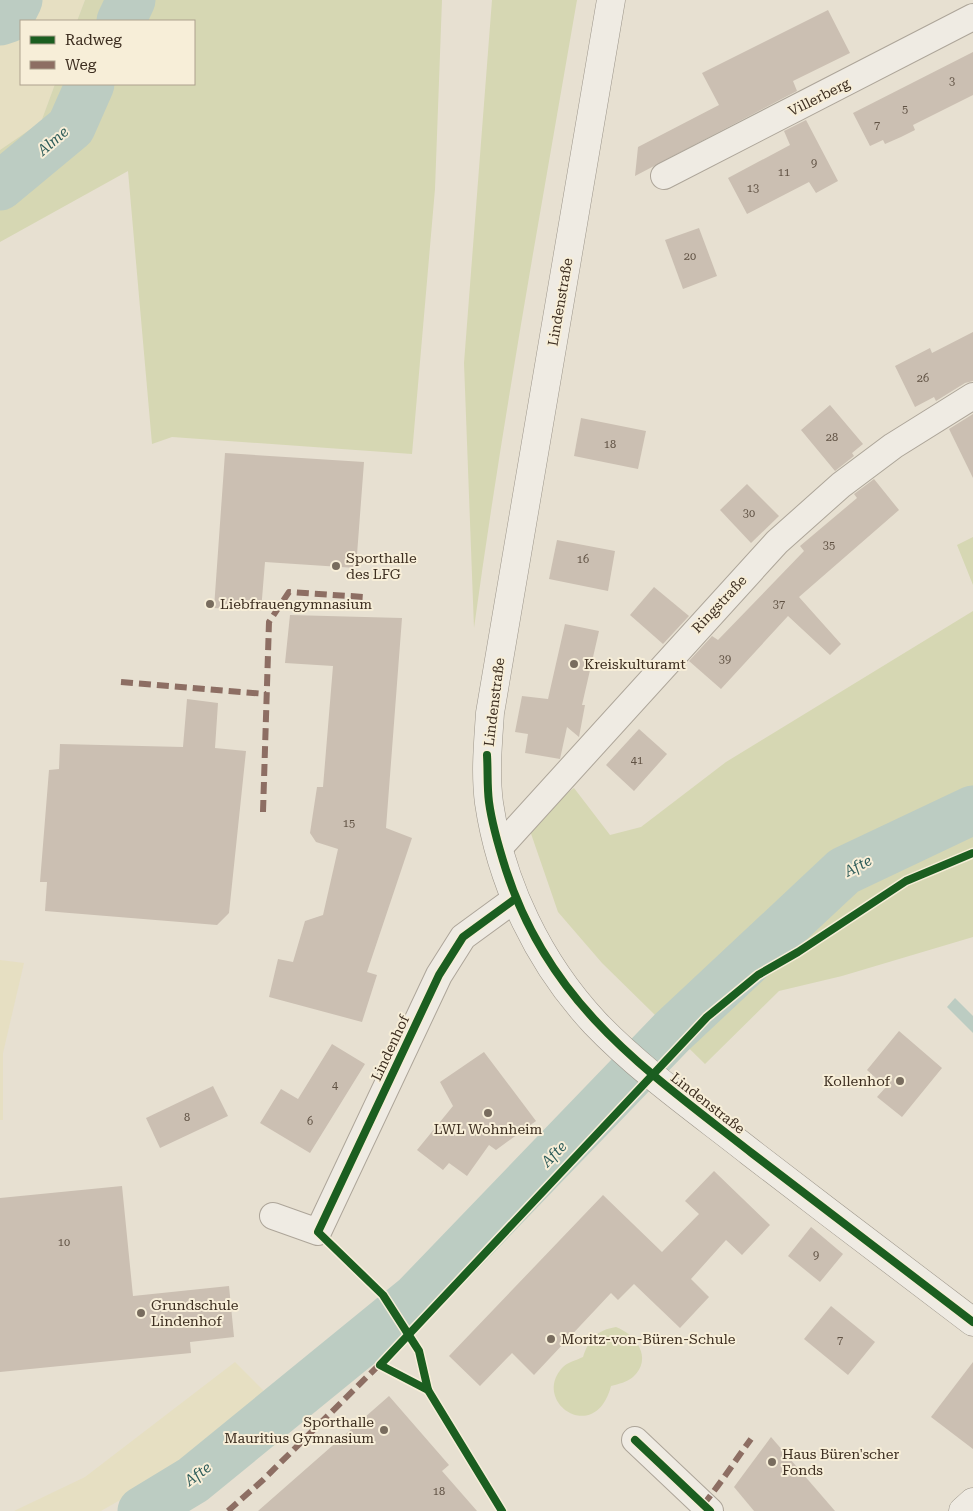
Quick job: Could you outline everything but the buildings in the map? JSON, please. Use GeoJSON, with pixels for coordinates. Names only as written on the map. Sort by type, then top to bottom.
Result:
{"type":"FeatureCollection","features":[{"type":"Feature","properties":{"kind":"main road","name":"Lindenstraße"},"geometry":{"type":"LineString","coordinates":[[611,0],[490,713],[487,755],[489,802],[499,848],[515,899],[539,948],[568,991],[596,1023],[676,1094],[973,1322]]}},
{"type":"Feature","properties":{"kind":"main road"},"geometry":{"type":"LineString","coordinates":[[963,1511],[973,1502]]}},
{"type":"Feature","properties":{"kind":"street","name":"Villerberg"},"geometry":{"type":"LineString","coordinates":[[664,176],[973,17]]}},
{"type":"Feature","properties":{"kind":"street","name":"Ringstraße"},"geometry":{"type":"LineString","coordinates":[[499,848],[777,542],[841,485],[893,446],[973,396]]}},
{"type":"Feature","properties":{"kind":"street","name":"Lindenhof"},"geometry":{"type":"LineString","coordinates":[[273,1216],[318,1232],[439,975],[463,937],[515,899]]}},
{"type":"Feature","properties":{"kind":"street"},"geometry":{"type":"LineString","coordinates":[[635,1440],[710,1511]]}},
{"type":"Feature","properties":{"kind":"shaded area"},"geometry":{"type":"Polygon","coordinates":[[[0,0],[85,0],[77,20],[20,20],[20,85],[55,85],[41,122],[0,150],[0,0]]]}},
{"type":"Feature","properties":{"kind":"shaded area"},"geometry":{"type":"Polygon","coordinates":[[[0,960],[24,963],[3,1053],[3,1120],[0,1120],[0,960]]]}},
{"type":"Feature","properties":{"kind":"shaded area"},"geometry":{"type":"Polygon","coordinates":[[[955,998],[973,1016],[973,1033],[947,1007],[955,998]]]}},
{"type":"Feature","properties":{"kind":"shaded area"},"geometry":{"type":"Polygon","coordinates":[[[235,1362],[265,1392],[178,1467],[101,1511],[14,1511],[85,1477],[235,1362]]]}},
{"type":"Feature","properties":{"kind":"green space"},"geometry":{"type":"Polygon","coordinates":[[[85,0],[442,0],[435,189],[412,454],[172,437],[152,444],[128,171],[0,242],[0,150],[41,122],[55,85],[195,85],[195,20],[77,20],[85,0]]]}},
{"type":"Feature","properties":{"kind":"green space"},"geometry":{"type":"Polygon","coordinates":[[[492,0],[577,0],[510,392],[474,628],[464,363],[492,0]]]}},
{"type":"Feature","properties":{"kind":"green space"},"geometry":{"type":"Polygon","coordinates":[[[973,537],[973,585],[957,545],[973,537]]]}},
{"type":"Feature","properties":{"kind":"green space"},"geometry":{"type":"Polygon","coordinates":[[[973,611],[973,937],[842,976],[779,991],[705,1064],[602,963],[558,912],[527,822],[574,788],[610,835],[641,827],[726,762],[973,611]]]}},
{"type":"Feature","properties":{"kind":"green space"},"geometry":{"type":"Polygon","coordinates":[[[616,1327],[630,1335],[640,1348],[642,1362],[639,1370],[628,1380],[611,1386],[603,1404],[592,1414],[580,1416],[569,1412],[559,1404],[554,1393],[555,1380],[565,1365],[583,1357],[588,1345],[595,1336],[604,1330],[616,1327]]]}},
{"type":"Feature","properties":{"kind":"waterway","name":"Alme"},"geometry":{"type":"LineString","coordinates":[[0,21],[9,18],[18,0]]}},
{"type":"Feature","properties":{"kind":"waterway","name":"Alme"},"geometry":{"type":"LineString","coordinates":[[121,20],[131,0]]}},
{"type":"Feature","properties":{"kind":"waterway","name":"Alme"},"geometry":{"type":"LineString","coordinates":[[0,186],[71,127],[90,85]]}},
{"type":"Feature","properties":{"kind":"waterway","name":"Afte"},"geometry":{"type":"LineString","coordinates":[[142,1511],[193,1480],[416,1298],[672,1032],[844,871],[973,810]]}},
{"type":"Feature","properties":{"kind":"marked path"},"geometry":{"type":"LineString","coordinates":[[263,812],[269,622],[289,592],[364,597]]}},
{"type":"Feature","properties":{"kind":"marked path"},"geometry":{"type":"LineString","coordinates":[[121,682],[266,694]]}},
{"type":"Feature","properties":{"kind":"marked path"},"geometry":{"type":"LineString","coordinates":[[228,1511],[263,1480],[382,1362]]}},
{"type":"Feature","properties":{"kind":"marked path"},"geometry":{"type":"LineString","coordinates":[[703,1505],[751,1439]]}},
{"type":"Feature","properties":{"kind":"cycle path"},"geometry":{"type":"LineString","coordinates":[[487,755],[490,811],[506,870],[525,918],[548,960],[575,997],[606,1032],[675,1093],[973,1322]]}},
{"type":"Feature","properties":{"kind":"cycle path"},"geometry":{"type":"LineString","coordinates":[[428,1390],[380,1365],[707,1017],[758,975],[798,952],[906,881],[973,853]]}},
{"type":"Feature","properties":{"kind":"cycle path"},"geometry":{"type":"LineString","coordinates":[[502,1511],[428,1390],[419,1351],[383,1295],[318,1232],[439,975],[463,937],[515,899]]}},
{"type":"Feature","properties":{"kind":"cycle path"},"geometry":{"type":"LineString","coordinates":[[635,1440],[710,1511]]}},
{"type":"Feature","properties":{"kind":"place","name":"Sporthalle des LFG"},"geometry":{"type":"Point","coordinates":[336,566]}},
{"type":"Feature","properties":{"kind":"place","name":"Liebfrauengymnasium"},"geometry":{"type":"Point","coordinates":[210,604]}},
{"type":"Feature","properties":{"kind":"place","name":"Kreiskulturamt"},"geometry":{"type":"Point","coordinates":[574,664]}},
{"type":"Feature","properties":{"kind":"place","name":"Kollenhof"},"geometry":{"type":"Point","coordinates":[900,1081]}},
{"type":"Feature","properties":{"kind":"place","name":"LWL Wohnheim"},"geometry":{"type":"Point","coordinates":[488,1113]}},
{"type":"Feature","properties":{"kind":"place","name":"Grundschule Lindenhof"},"geometry":{"type":"Point","coordinates":[141,1313]}},
{"type":"Feature","properties":{"kind":"place","name":"Moritz-von-Büren-Schule"},"geometry":{"type":"Point","coordinates":[551,1339]}},
{"type":"Feature","properties":{"kind":"place","name":"Sporthalle Mauritius Gymnasium"},"geometry":{"type":"Point","coordinates":[384,1430]}},
{"type":"Feature","properties":{"kind":"place","name":"Haus Büren'scher Fonds"},"geometry":{"type":"Point","coordinates":[772,1462]}}]}
